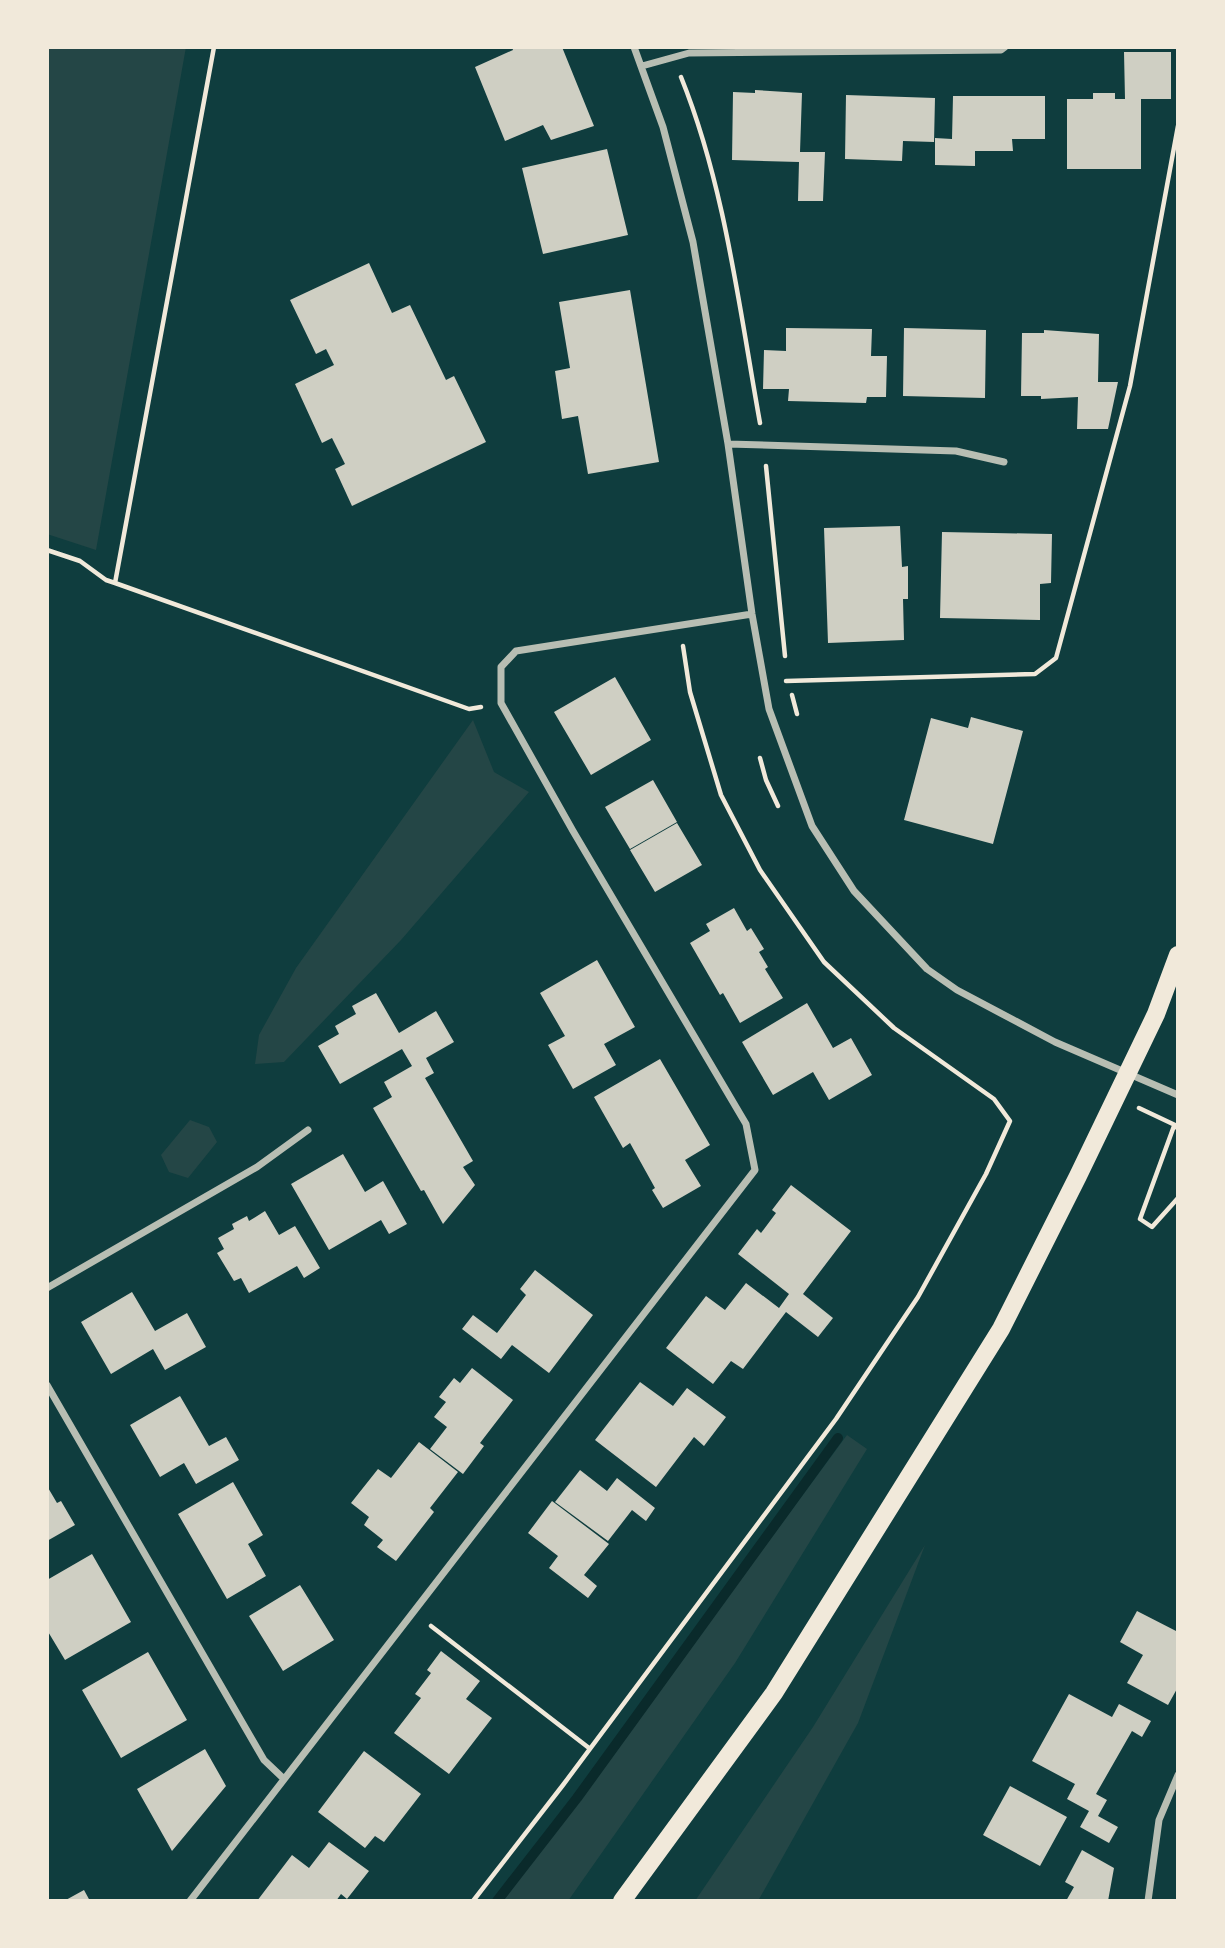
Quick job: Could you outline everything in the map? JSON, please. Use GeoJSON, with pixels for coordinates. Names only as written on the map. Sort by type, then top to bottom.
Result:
{"type":"FeatureCollection","features":[{"type":"Feature","properties":{"kind":"main road"},"geometry":{"type":"LineString","coordinates":[[622,1901],[774,1693],[1001,1329],[1156,1014],[1178,955]]}},
{"type":"Feature","properties":{"kind":"street"},"geometry":{"type":"LineString","coordinates":[[634,47],[663,127],[693,242],[769,709],[813,826],[854,891],[927,969],[957,989],[1055,1042],[1178,1095]]}},
{"type":"Feature","properties":{"kind":"street"},"geometry":{"type":"LineString","coordinates":[[642,66],[689,53],[1001,50],[1005,47]]}},
{"type":"Feature","properties":{"kind":"street"},"geometry":{"type":"LineString","coordinates":[[728,444],[956,450],[1004,462]]}},
{"type":"Feature","properties":{"kind":"street"},"geometry":{"type":"LineString","coordinates":[[190,1901],[755,1170],[746,1125],[501,703],[501,667],[516,651],[752,614]]}},
{"type":"Feature","properties":{"kind":"street"},"geometry":{"type":"LineString","coordinates":[[47,1288],[257,1167],[308,1130]]}},
{"type":"Feature","properties":{"kind":"street"},"geometry":{"type":"LineString","coordinates":[[47,1385],[264,1760],[284,1779]]}},
{"type":"Feature","properties":{"kind":"street"},"geometry":{"type":"LineString","coordinates":[[1148,1901],[1159,1820],[1178,1776]]}},
{"type":"Feature","properties":{"kind":"path"},"geometry":{"type":"LineString","coordinates":[[116,583],[214,47]]}},
{"type":"Feature","properties":{"kind":"path"},"geometry":{"type":"LineString","coordinates":[[672,57],[695,114],[728,243],[764,445],[787,681],[798,718]]}},
{"type":"Feature","properties":{"kind":"path"},"geometry":{"type":"LineString","coordinates":[[765,682],[1035,674],[1056,658],[1130,386],[1178,126]]}},
{"type":"Feature","properties":{"kind":"path"},"geometry":{"type":"LineString","coordinates":[[47,550],[80,561],[106,580],[468,709],[501,703]]}},
{"type":"Feature","properties":{"kind":"path"},"geometry":{"type":"LineString","coordinates":[[473,1901],[851,1397],[918,1297],[986,1174],[1010,1121],[994,1099],[894,1028],[824,962],[760,870],[721,795],[690,692],[681,626]]}},
{"type":"Feature","properties":{"kind":"path"},"geometry":{"type":"LineString","coordinates":[[1178,1129],[1175,1125],[1140,1219],[1152,1227],[1178,1198]]}},
{"type":"Feature","properties":{"kind":"path"},"geometry":{"type":"LineString","coordinates":[[413,1613],[589,1748]]}},
{"type":"Feature","properties":{"kind":"shaded area"},"geometry":{"type":"Polygon","coordinates":[[[47,47],[186,47],[96,550],[47,534],[47,47]]]}},
{"type":"Feature","properties":{"kind":"shaded area"},"geometry":{"type":"Polygon","coordinates":[[[473,720],[494,772],[529,792],[401,940],[284,1062],[255,1064],[259,1035],[296,968],[473,720]]]}},
{"type":"Feature","properties":{"kind":"shaded area"},"geometry":{"type":"Polygon","coordinates":[[[190,1120],[209,1127],[217,1142],[188,1178],[169,1172],[161,1155],[190,1120]]]}},
{"type":"Feature","properties":{"kind":"shaded area"},"geometry":{"type":"Polygon","coordinates":[[[847,1435],[867,1449],[735,1663],[568,1901],[503,1901],[847,1435]]]}},
{"type":"Feature","properties":{"kind":"shaded area"},"geometry":{"type":"Polygon","coordinates":[[[925,1545],[858,1723],[758,1901],[695,1901],[813,1727],[925,1545]]]}},
{"type":"Feature","properties":{"kind":"building"},"geometry":{"type":"Polygon","coordinates":[[[512,47],[562,47],[594,126],[551,140],[543,125],[505,141],[475,67],[513,50],[512,47]]]}},
{"type":"Feature","properties":{"kind":"building"},"geometry":{"type":"Polygon","coordinates":[[[1124,52],[1171,52],[1171,99],[1141,99],[1141,169],[1067,169],[1067,99],[1093,99],[1093,93],[1115,93],[1115,99],[1125,99],[1124,52]]]}},
{"type":"Feature","properties":{"kind":"building"},"geometry":{"type":"Polygon","coordinates":[[[755,90],[802,93],[800,152],[825,152],[823,201],[798,201],[799,162],[732,160],[733,92],[755,93],[755,90]]]}},
{"type":"Feature","properties":{"kind":"building"},"geometry":{"type":"Polygon","coordinates":[[[846,95],[935,98],[934,142],[903,141],[902,161],[845,159],[846,95]]]}},
{"type":"Feature","properties":{"kind":"building"},"geometry":{"type":"Polygon","coordinates":[[[953,96],[1045,96],[1045,139],[1012,139],[1013,151],[975,151],[975,166],[935,165],[935,138],[952,139],[953,96]]]}},
{"type":"Feature","properties":{"kind":"building"},"geometry":{"type":"Polygon","coordinates":[[[607,149],[628,235],[543,254],[522,168],[607,149]]]}},
{"type":"Feature","properties":{"kind":"building"},"geometry":{"type":"Polygon","coordinates":[[[369,263],[392,313],[410,305],[446,380],[454,376],[486,442],[352,506],[335,469],[345,464],[332,438],[322,443],[295,384],[334,365],[326,349],[316,354],[290,300],[369,263]]]}},
{"type":"Feature","properties":{"kind":"building"},"geometry":{"type":"Polygon","coordinates":[[[630,290],[659,462],[588,474],[578,416],[562,419],[555,371],[570,368],[559,302],[630,290]]]}},
{"type":"Feature","properties":{"kind":"building"},"geometry":{"type":"Polygon","coordinates":[[[786,328],[872,329],[871,356],[887,356],[886,397],[867,397],[866,403],[788,401],[789,389],[763,389],[764,350],[786,351],[786,328]]]}},
{"type":"Feature","properties":{"kind":"building"},"geometry":{"type":"Polygon","coordinates":[[[904,328],[986,330],[985,398],[903,396],[904,328]]]}},
{"type":"Feature","properties":{"kind":"building"},"geometry":{"type":"Polygon","coordinates":[[[1044,330],[1099,334],[1098,382],[1118,382],[1108,429],[1077,429],[1078,397],[1041,399],[1041,396],[1021,396],[1022,333],[1044,333],[1044,330]]]}},
{"type":"Feature","properties":{"kind":"building"},"geometry":{"type":"Polygon","coordinates":[[[900,526],[902,567],[908,566],[908,599],[903,599],[904,640],[828,643],[824,528],[900,526]]]}},
{"type":"Feature","properties":{"kind":"building"},"geometry":{"type":"Polygon","coordinates":[[[942,532],[1052,534],[1051,583],[1040,584],[1040,620],[940,618],[942,532]]]}},
{"type":"Feature","properties":{"kind":"building"},"geometry":{"type":"Polygon","coordinates":[[[615,677],[651,740],[591,775],[554,712],[615,677]]]}},
{"type":"Feature","properties":{"kind":"building"},"geometry":{"type":"Polygon","coordinates":[[[971,717],[1023,731],[993,844],[904,820],[931,718],[968,728],[971,717]]]}},
{"type":"Feature","properties":{"kind":"building"},"geometry":{"type":"Polygon","coordinates":[[[653,780],[677,822],[630,849],[605,807],[653,780]]]}},
{"type":"Feature","properties":{"kind":"building"},"geometry":{"type":"Polygon","coordinates":[[[677,823],[702,865],[655,892],[630,850],[677,823]]]}},
{"type":"Feature","properties":{"kind":"building"},"geometry":{"type":"Polygon","coordinates":[[[734,908],[747,931],[751,928],[764,949],[759,952],[768,967],[765,969],[783,998],[740,1023],[723,993],[720,995],[690,943],[710,931],[706,924],[734,908]]]}},
{"type":"Feature","properties":{"kind":"building"},"geometry":{"type":"Polygon","coordinates":[[[597,960],[635,1027],[604,1044],[616,1065],[573,1089],[548,1045],[565,1036],[540,993],[597,960]]]}},
{"type":"Feature","properties":{"kind":"building"},"geometry":{"type":"Polygon","coordinates":[[[376,993],[399,1033],[436,1011],[454,1042],[426,1058],[434,1073],[425,1078],[473,1161],[463,1167],[475,1185],[443,1224],[373,1108],[392,1097],[384,1082],[412,1066],[402,1049],[340,1084],[318,1046],[339,1034],[335,1026],[356,1014],[352,1006],[376,993]]]}},
{"type":"Feature","properties":{"kind":"building"},"geometry":{"type":"Polygon","coordinates":[[[807,1003],[833,1048],[851,1038],[872,1075],[829,1100],[813,1072],[773,1095],[742,1042],[807,1003]]]}},
{"type":"Feature","properties":{"kind":"building"},"geometry":{"type":"Polygon","coordinates":[[[660,1059],[710,1145],[685,1160],[701,1186],[663,1208],[630,1143],[623,1148],[594,1097],[660,1059]]]}},
{"type":"Feature","properties":{"kind":"building"},"geometry":{"type":"Polygon","coordinates":[[[343,1154],[365,1192],[383,1181],[407,1224],[389,1234],[381,1220],[329,1250],[291,1184],[343,1154]]]}},
{"type":"Feature","properties":{"kind":"building"},"geometry":{"type":"Polygon","coordinates":[[[791,1185],[851,1231],[803,1294],[833,1318],[818,1337],[786,1312],[743,1369],[731,1361],[713,1384],[666,1348],[706,1296],[725,1310],[746,1283],[779,1308],[789,1294],[738,1254],[757,1229],[761,1233],[776,1213],[772,1210],[791,1185]]]}},
{"type":"Feature","properties":{"kind":"building"},"geometry":{"type":"Polygon","coordinates":[[[265,1211],[279,1235],[295,1226],[320,1268],[304,1278],[297,1266],[249,1293],[241,1278],[234,1281],[217,1253],[224,1249],[218,1238],[234,1229],[232,1224],[247,1216],[249,1221],[265,1211]]]}},
{"type":"Feature","properties":{"kind":"building"},"geometry":{"type":"Polygon","coordinates":[[[535,1270],[593,1315],[549,1373],[512,1345],[501,1359],[462,1329],[473,1315],[497,1333],[526,1295],[520,1289],[535,1270]]]}},
{"type":"Feature","properties":{"kind":"building"},"geometry":{"type":"Polygon","coordinates":[[[132,1292],[155,1331],[187,1313],[206,1347],[165,1370],[153,1349],[111,1374],[81,1322],[132,1292]]]}},
{"type":"Feature","properties":{"kind":"building"},"geometry":{"type":"Polygon","coordinates":[[[472,1368],[513,1400],[480,1443],[484,1446],[463,1474],[430,1449],[447,1427],[434,1417],[446,1402],[439,1397],[454,1378],[460,1383],[472,1368]]]}},
{"type":"Feature","properties":{"kind":"building"},"geometry":{"type":"Polygon","coordinates":[[[640,1382],[673,1406],[687,1388],[726,1417],[704,1446],[694,1437],[656,1487],[595,1440],[640,1382]]]}},
{"type":"Feature","properties":{"kind":"building"},"geometry":{"type":"Polygon","coordinates":[[[180,1396],[209,1446],[226,1437],[239,1460],[196,1484],[184,1463],[160,1477],[130,1425],[180,1396]]]}},
{"type":"Feature","properties":{"kind":"building"},"geometry":{"type":"Polygon","coordinates":[[[419,1442],[458,1472],[430,1508],[434,1512],[396,1561],[377,1547],[383,1540],[364,1525],[369,1517],[351,1503],[378,1469],[391,1478],[419,1442]]]}},
{"type":"Feature","properties":{"kind":"building"},"geometry":{"type":"Polygon","coordinates":[[[580,1470],[607,1491],[617,1478],[655,1508],[646,1521],[632,1510],[608,1541],[555,1502],[580,1470]]]}},
{"type":"Feature","properties":{"kind":"building"},"geometry":{"type":"Polygon","coordinates":[[[233,1482],[263,1535],[248,1544],[266,1576],[227,1599],[178,1514],[233,1482]]]}},
{"type":"Feature","properties":{"kind":"building"},"geometry":{"type":"Polygon","coordinates":[[[47,1486],[57,1503],[61,1501],[75,1525],[47,1541],[47,1486]]]}},
{"type":"Feature","properties":{"kind":"building"},"geometry":{"type":"Polygon","coordinates":[[[552,1501],[609,1544],[584,1575],[597,1586],[588,1598],[549,1568],[558,1556],[528,1533],[552,1501]]]}},
{"type":"Feature","properties":{"kind":"building"},"geometry":{"type":"Polygon","coordinates":[[[92,1554],[131,1622],[65,1660],[47,1630],[47,1580],[92,1554]]]}},
{"type":"Feature","properties":{"kind":"building"},"geometry":{"type":"Polygon","coordinates":[[[300,1585],[334,1640],[283,1671],[249,1616],[300,1585]]]}},
{"type":"Feature","properties":{"kind":"building"},"geometry":{"type":"Polygon","coordinates":[[[1137,1611],[1178,1632],[1178,1687],[1168,1705],[1127,1683],[1143,1655],[1120,1642],[1137,1611]]]}},
{"type":"Feature","properties":{"kind":"building"},"geometry":{"type":"Polygon","coordinates":[[[441,1651],[480,1681],[466,1699],[492,1718],[449,1774],[394,1733],[421,1698],[415,1694],[431,1673],[427,1670],[441,1651]]]}},
{"type":"Feature","properties":{"kind":"building"},"geometry":{"type":"Polygon","coordinates":[[[148,1652],[187,1720],[121,1758],[82,1690],[148,1652]]]}},
{"type":"Feature","properties":{"kind":"building"},"geometry":{"type":"Polygon","coordinates":[[[1069,1694],[1112,1717],[1119,1704],[1151,1721],[1142,1737],[1132,1731],[1096,1794],[1107,1800],[1098,1816],[1118,1827],[1109,1843],[1080,1827],[1089,1811],[1067,1799],[1075,1784],[1032,1761],[1069,1694]]]}},
{"type":"Feature","properties":{"kind":"building"},"geometry":{"type":"Polygon","coordinates":[[[205,1749],[226,1786],[172,1851],[137,1789],[205,1749]]]}},
{"type":"Feature","properties":{"kind":"building"},"geometry":{"type":"Polygon","coordinates":[[[364,1751],[421,1794],[384,1842],[375,1836],[365,1848],[318,1812],[364,1751]]]}},
{"type":"Feature","properties":{"kind":"building"},"geometry":{"type":"Polygon","coordinates":[[[1010,1786],[1067,1817],[1040,1866],[983,1835],[1010,1786]]]}},
{"type":"Feature","properties":{"kind":"building"},"geometry":{"type":"Polygon","coordinates":[[[329,1842],[369,1871],[347,1899],[341,1894],[336,1901],[257,1901],[292,1855],[309,1868],[329,1842]]]}},
{"type":"Feature","properties":{"kind":"building"},"geometry":{"type":"Polygon","coordinates":[[[1082,1850],[1114,1868],[1108,1901],[1066,1901],[1074,1887],[1065,1882],[1082,1850]]]}},
{"type":"Feature","properties":{"kind":"building"},"geometry":{"type":"Polygon","coordinates":[[[84,1890],[90,1901],[64,1901],[84,1890]]]}},
{"type":"Feature","properties":{"kind":"waterway"},"geometry":{"type":"LineString","coordinates":[[497,1901],[577,1798],[838,1438]]}}]}
